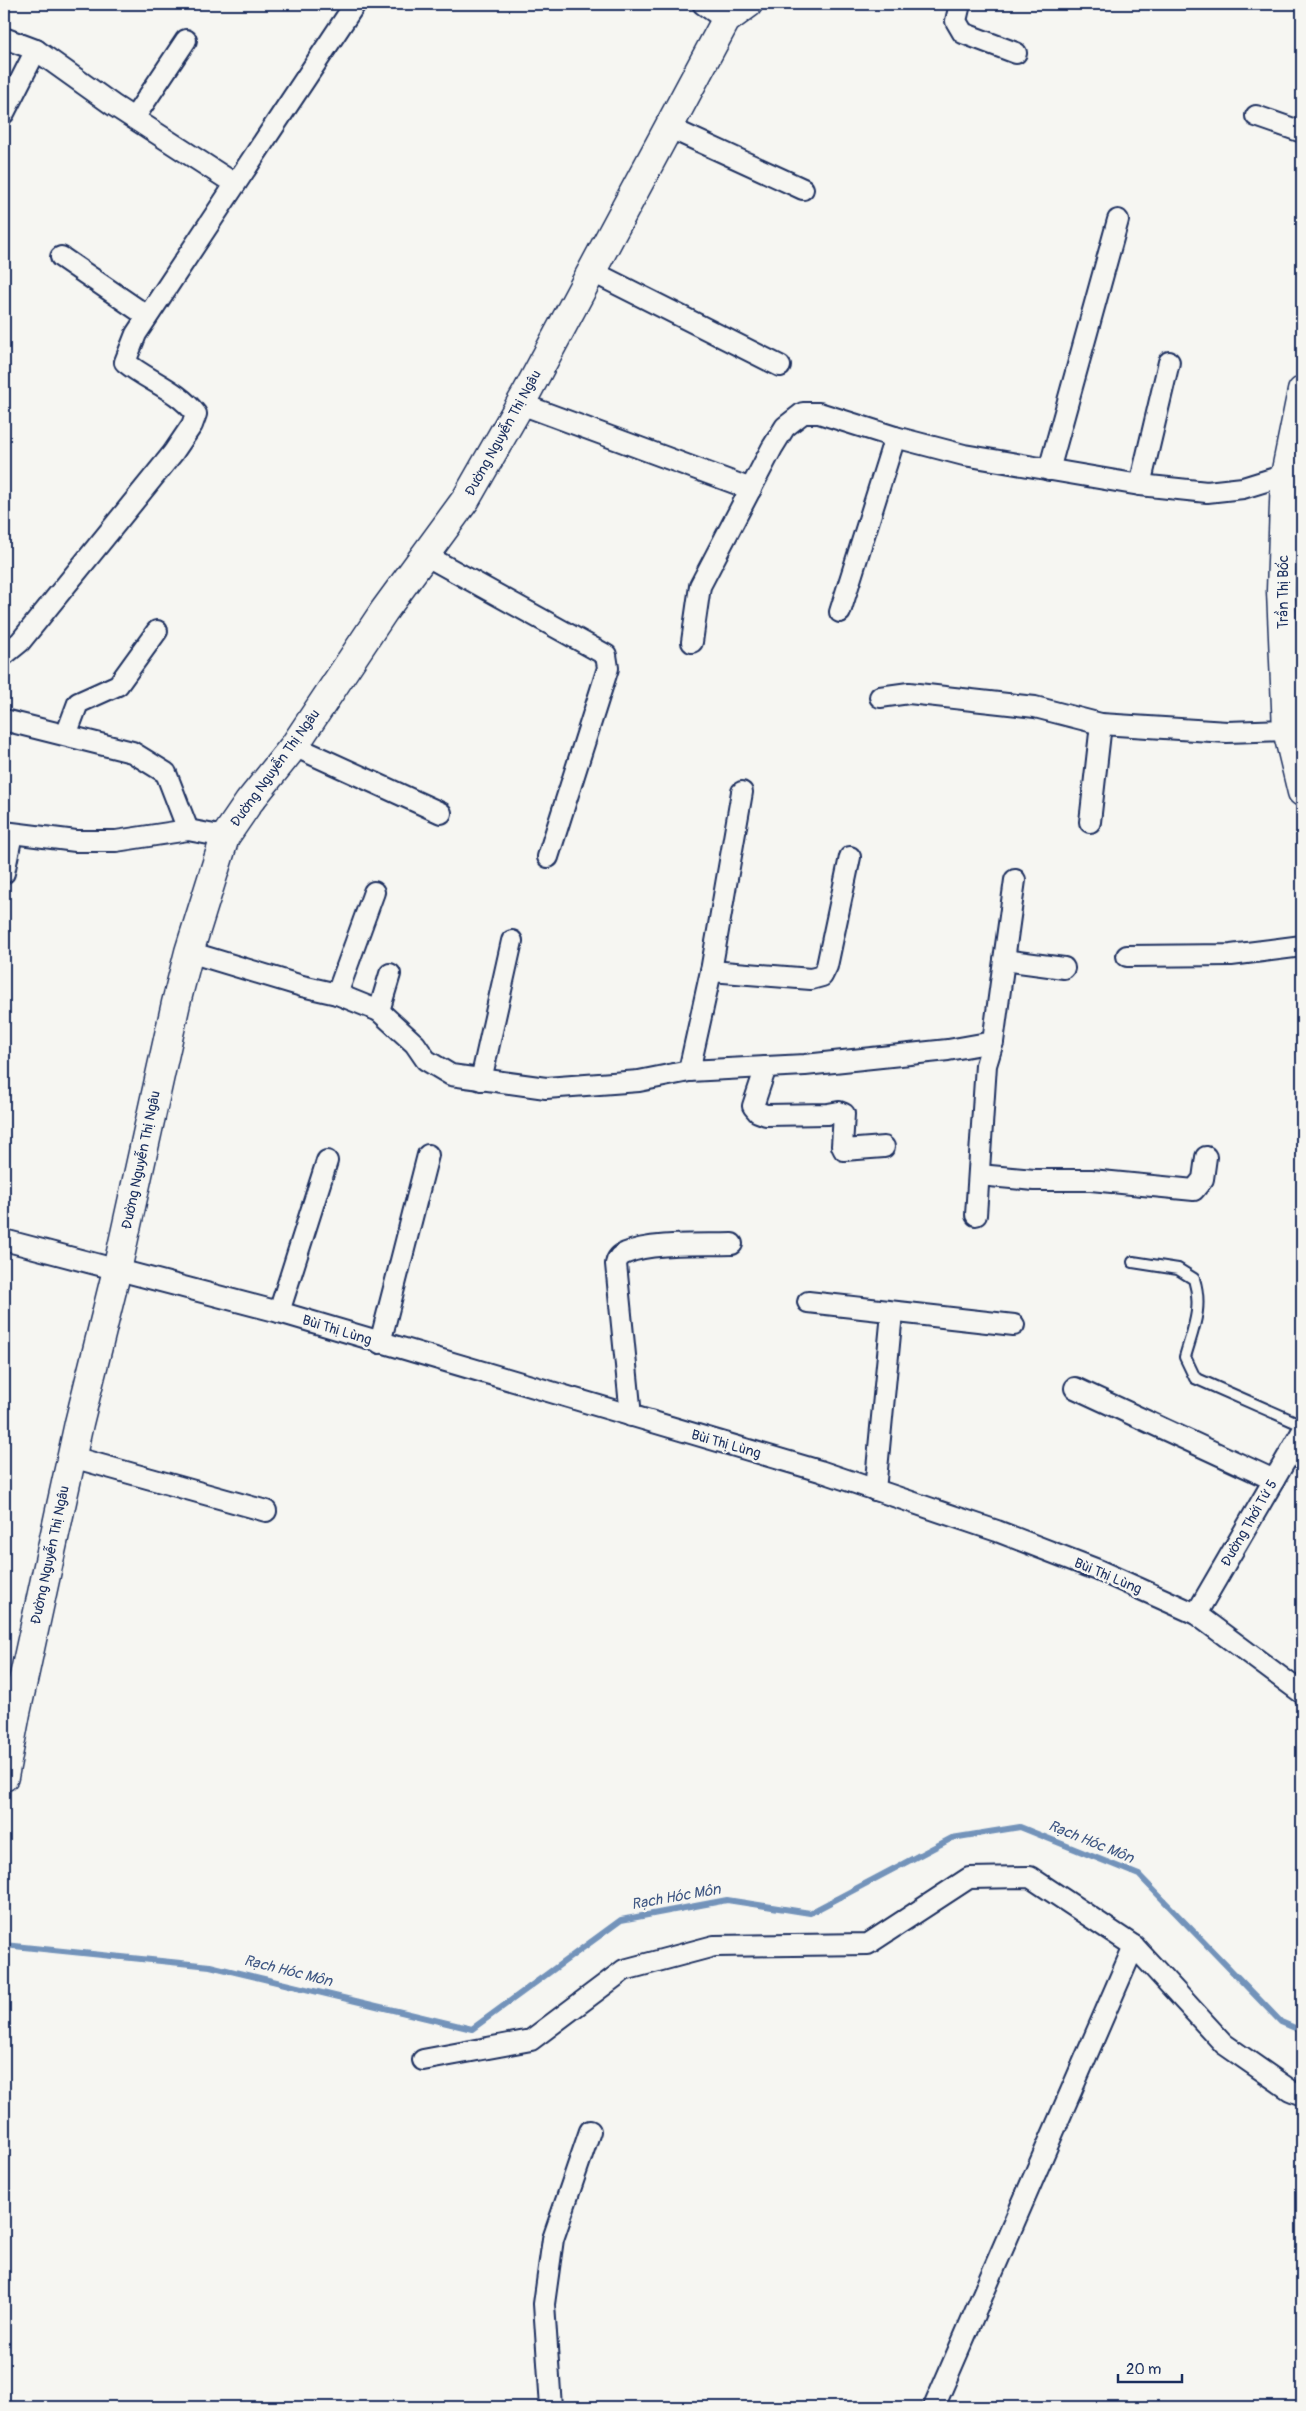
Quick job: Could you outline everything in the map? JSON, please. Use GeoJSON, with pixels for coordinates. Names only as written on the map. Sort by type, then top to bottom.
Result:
{"type":"FeatureCollection","features":[{"type":"Feature","properties":{"kind":"main road","name":"Đường Nguyễn Thị Ngâu"},"geometry":{"type":"LineString","coordinates":[[4,1776],[10,1711],[117,1270],[189,952],[225,837],[248,802],[294,746],[384,610],[466,499],[521,404],[726,20],[748,4]]}},
{"type":"Feature","properties":{"kind":"main road","name":"Trần Thị Bốc"},"geometry":{"type":"LineString","coordinates":[[1302,391],[1285,476],[1281,591],[1287,730],[1302,792]]}},
{"type":"Feature","properties":{"kind":"street"},"geometry":{"type":"LineString","coordinates":[[4,655],[20,642],[173,453],[192,424],[196,414],[191,406],[125,362],[136,334],[355,4]]}},
{"type":"Feature","properties":{"kind":"street"},"geometry":{"type":"LineString","coordinates":[[703,4],[726,20]]}},
{"type":"Feature","properties":{"kind":"street"},"geometry":{"type":"LineString","coordinates":[[960,4],[956,21],[963,34],[1016,53]]}},
{"type":"Feature","properties":{"kind":"street"},"geometry":{"type":"LineString","coordinates":[[4,38],[36,50],[134,118],[235,184]]}},
{"type":"Feature","properties":{"kind":"street"},"geometry":{"type":"LineString","coordinates":[[134,118],[186,40]]}},
{"type":"Feature","properties":{"kind":"street"},"geometry":{"type":"LineString","coordinates":[[4,113],[36,50]]}},
{"type":"Feature","properties":{"kind":"street"},"geometry":{"type":"LineString","coordinates":[[1256,116],[1302,132]]}},
{"type":"Feature","properties":{"kind":"street"},"geometry":{"type":"LineString","coordinates":[[668,127],[803,189]]}},
{"type":"Feature","properties":{"kind":"street"},"geometry":{"type":"LineString","coordinates":[[1049,470],[1118,220]]}},
{"type":"Feature","properties":{"kind":"street"},"geometry":{"type":"LineString","coordinates":[[61,257],[148,316]]}},
{"type":"Feature","properties":{"kind":"street"},"geometry":{"type":"LineString","coordinates":[[591,271],[780,366]]}},
{"type":"Feature","properties":{"kind":"street"},"geometry":{"type":"LineString","coordinates":[[1140,485],[1169,362]]}},
{"type":"Feature","properties":{"kind":"street"},"geometry":{"type":"LineString","coordinates":[[521,404],[751,489]]}},
{"type":"Feature","properties":{"kind":"street"},"geometry":{"type":"LineString","coordinates":[[692,642],[700,586],[785,428],[803,414],[819,413],[895,437],[964,455],[1140,485],[1207,492],[1243,488],[1285,476]]}},
{"type":"Feature","properties":{"kind":"street"},"geometry":{"type":"LineString","coordinates":[[840,612],[895,437]]}},
{"type":"Feature","properties":{"kind":"street"},"geometry":{"type":"LineString","coordinates":[[425,556],[606,655],[608,668],[548,858]]}},
{"type":"Feature","properties":{"kind":"street"},"geometry":{"type":"LineString","coordinates":[[66,736],[78,703],[118,685],[157,631]]}},
{"type":"Feature","properties":{"kind":"street"},"geometry":{"type":"LineString","coordinates":[[880,697],[909,693],[1035,707],[1100,724],[1227,732],[1287,730]]}},
{"type":"Feature","properties":{"kind":"street"},"geometry":{"type":"LineString","coordinates":[[4,720],[132,752],[166,773],[188,830]]}},
{"type":"Feature","properties":{"kind":"street"},"geometry":{"type":"LineString","coordinates":[[1090,822],[1100,724]]}},
{"type":"Feature","properties":{"kind":"street"},"geometry":{"type":"LineString","coordinates":[[294,746],[441,813]]}},
{"type":"Feature","properties":{"kind":"street"},"geometry":{"type":"LineString","coordinates":[[689,1071],[711,971],[742,792]]}},
{"type":"Feature","properties":{"kind":"street"},"geometry":{"type":"LineString","coordinates":[[4,873],[8,833],[76,841],[116,841],[188,830],[225,837]]}},
{"type":"Feature","properties":{"kind":"street"},"geometry":{"type":"LineString","coordinates":[[711,971],[811,979],[822,976],[827,966],[850,857]]}},
{"type":"Feature","properties":{"kind":"street"},"geometry":{"type":"LineString","coordinates":[[976,1215],[986,1065],[993,1042],[1015,880]]}},
{"type":"Feature","properties":{"kind":"street"},"geometry":{"type":"LineString","coordinates":[[337,994],[374,892]]}},
{"type":"Feature","properties":{"kind":"street"},"geometry":{"type":"LineString","coordinates":[[481,1080],[512,941]]}},
{"type":"Feature","properties":{"kind":"street"},"geometry":{"type":"LineString","coordinates":[[1127,956],[1231,955],[1302,946]]}},
{"type":"Feature","properties":{"kind":"street"},"geometry":{"type":"LineString","coordinates":[[189,952],[302,986],[337,994],[379,1010],[415,1044],[426,1060],[451,1075],[546,1088],[639,1081],[689,1071],[806,1065],[948,1050],[993,1042]]}},
{"type":"Feature","properties":{"kind":"street"},"geometry":{"type":"LineString","coordinates":[[1004,960],[1064,968]]}},
{"type":"Feature","properties":{"kind":"street"},"geometry":{"type":"LineString","coordinates":[[379,1010],[390,974]]}},
{"type":"Feature","properties":{"kind":"street"},"geometry":{"type":"LineString","coordinates":[[766,1067],[753,1106],[758,1112],[775,1115],[839,1112],[844,1114],[842,1146],[844,1150],[884,1147]]}},
{"type":"Feature","properties":{"kind":"street"},"geometry":{"type":"LineString","coordinates":[[380,1343],[428,1155]]}},
{"type":"Feature","properties":{"kind":"street"},"geometry":{"type":"LineString","coordinates":[[979,1175],[1034,1180],[1091,1180],[1194,1190],[1203,1179],[1206,1157]]}},
{"type":"Feature","properties":{"kind":"street"},"geometry":{"type":"LineString","coordinates":[[280,1312],[327,1161]]}},
{"type":"Feature","properties":{"kind":"street","name":"Bùi Thị Lùng"},"geometry":{"type":"LineString","coordinates":[[4,1240],[280,1312],[820,1471],[1006,1534],[1098,1570],[1196,1614],[1302,1693]]}},
{"type":"Feature","properties":{"kind":"street"},"geometry":{"type":"LineString","coordinates":[[630,1416],[616,1264],[618,1258],[625,1253],[654,1248],[732,1244]]}},
{"type":"Feature","properties":{"kind":"street"},"geometry":{"type":"LineString","coordinates":[[808,1302],[892,1313],[1014,1325]]}},
{"type":"Feature","properties":{"kind":"street"},"geometry":{"type":"LineString","coordinates":[[875,1490],[892,1313]]}},
{"type":"Feature","properties":{"kind":"street"},"geometry":{"type":"LineString","coordinates":[[1076,1388],[1274,1480]]}},
{"type":"Feature","properties":{"kind":"street","name":"Đường Thới Tứ 5"},"geometry":{"type":"LineString","coordinates":[[1196,1614],[1302,1432]]}},
{"type":"Feature","properties":{"kind":"street"},"geometry":{"type":"LineString","coordinates":[[72,1457],[266,1511]]}},
{"type":"Feature","properties":{"kind":"street"},"geometry":{"type":"LineString","coordinates":[[423,2060],[531,2040],[624,1970],[714,1946],[868,1944],[969,1878],[1030,1877],[1134,1946],[1224,2044],[1290,2090],[1302,2095]]}},
{"type":"Feature","properties":{"kind":"street"},"geometry":{"type":"LineString","coordinates":[[934,2407],[1134,1946]]}},
{"type":"Feature","properties":{"kind":"street"},"geometry":{"type":"LineString","coordinates":[[551,2407],[544,2304],[551,2249],[590,2131]]}},
{"type":"Feature","properties":{"kind":"lane"},"geometry":{"type":"LineString","coordinates":[[1133,1262],[1178,1269],[1194,1280],[1199,1295],[1196,1318],[1184,1357],[1195,1378],[1302,1424]]}},
{"type":"Feature","properties":{"kind":"waterway","name":"Rạch Hóc Môn"},"geometry":{"type":"LineString","coordinates":[[4,1945],[210,1966],[472,2029],[621,1920],[727,1900],[810,1913],[952,1838],[1020,1827],[1139,1875],[1281,2022],[1302,2031]]}}]}
